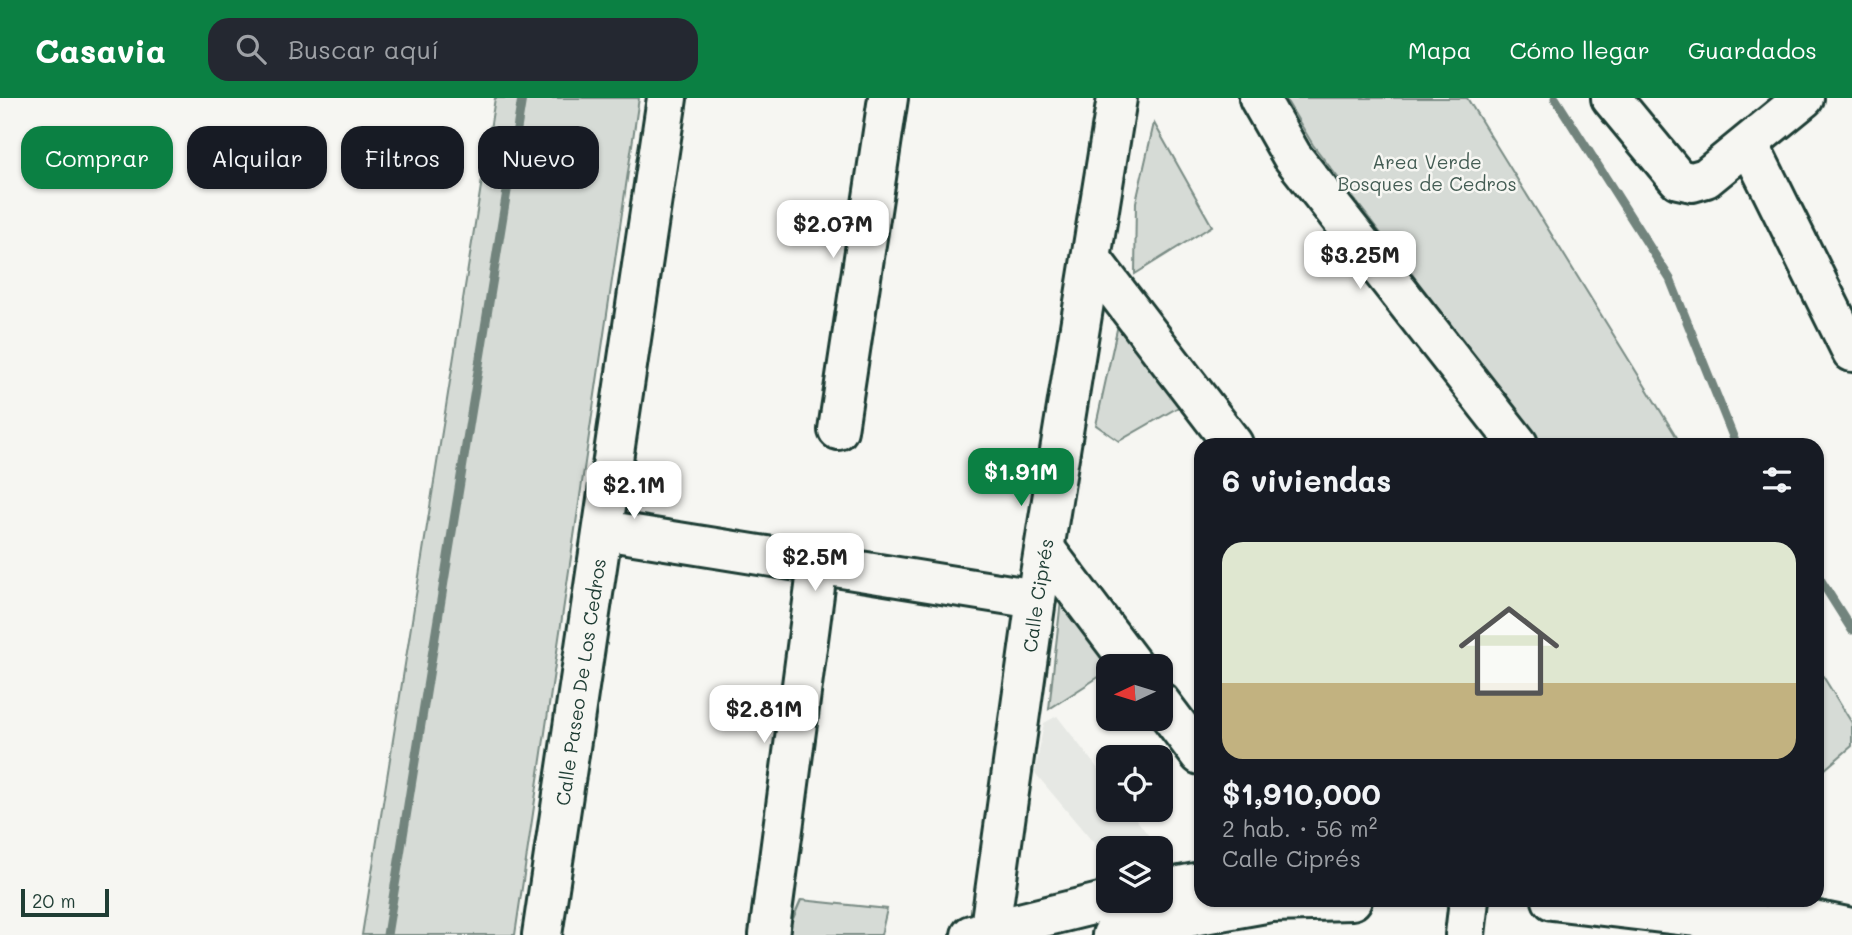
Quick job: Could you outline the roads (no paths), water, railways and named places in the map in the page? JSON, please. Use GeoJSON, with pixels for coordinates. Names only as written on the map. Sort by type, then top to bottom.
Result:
{"type":"FeatureCollection","features":[{"type":"Feature","properties":{"kind":"street","name":"Calle Paseo De Los Cedros"},"geometry":{"type":"LineString","coordinates":[[542,935],[667,98]]}},
{"type":"Feature","properties":{"kind":"street"},"geometry":{"type":"LineString","coordinates":[[838,430],[888,98]]}},
{"type":"Feature","properties":{"kind":"street","name":"Calle Ciprés"},"geometry":{"type":"LineString","coordinates":[[981,932],[1093,261],[1117,98]]}},
{"type":"Feature","properties":{"kind":"street"},"geometry":{"type":"LineString","coordinates":[[1259,98],[1292,156],[1513,438]]}},
{"type":"Feature","properties":{"kind":"street"},"geometry":{"type":"LineString","coordinates":[[1611,98],[1678,179],[1692,182],[1706,178],[1804,98]]}},
{"type":"Feature","properties":{"kind":"street"},"geometry":{"type":"LineString","coordinates":[[1749,144],[1852,352]]}},
{"type":"Feature","properties":{"kind":"street"},"geometry":{"type":"LineString","coordinates":[[1093,261],[1228,438]]}},
{"type":"Feature","properties":{"kind":"street"},"geometry":{"type":"LineString","coordinates":[[603,530],[1036,599]]}},
{"type":"Feature","properties":{"kind":"street"},"geometry":{"type":"LineString","coordinates":[[1045,549],[1124,654]]}},
{"type":"Feature","properties":{"kind":"street"},"geometry":{"type":"LineString","coordinates":[[769,935],[818,564]]}},
{"type":"Feature","properties":{"kind":"street"},"geometry":{"type":"LineString","coordinates":[[1173,719],[1194,747]]}},
{"type":"Feature","properties":{"kind":"street"},"geometry":{"type":"LineString","coordinates":[[1173,887],[1194,883]]}},
{"type":"Feature","properties":{"kind":"street"},"geometry":{"type":"LineString","coordinates":[[981,932],[1096,904]]}},
{"type":"Feature","properties":{"kind":"street"},"geometry":{"type":"LineString","coordinates":[[1112,935],[1198,915],[1269,919],[1321,907]]}},
{"type":"Feature","properties":{"kind":"street"},"geometry":{"type":"LineString","coordinates":[[1465,935],[1468,907]]}},
{"type":"Feature","properties":{"kind":"street"},"geometry":{"type":"LineString","coordinates":[[1636,907],[1804,921]]}},
{"type":"Feature","properties":{"kind":"waterway"},"geometry":{"type":"LineString","coordinates":[[387,935],[522,98]]}},
{"type":"Feature","properties":{"kind":"waterway"},"geometry":{"type":"LineString","coordinates":[[1555,98],[1670,279],[1734,438]]}},
{"type":"Feature","properties":{"kind":"waterway"},"geometry":{"type":"LineString","coordinates":[[1824,586],[1852,630]]}},
{"type":"Feature","properties":{"kind":"park label","name":"Area Verde Bosques de Cedros"},"geometry":{"type":"Point","coordinates":[1427,172]}}]}
